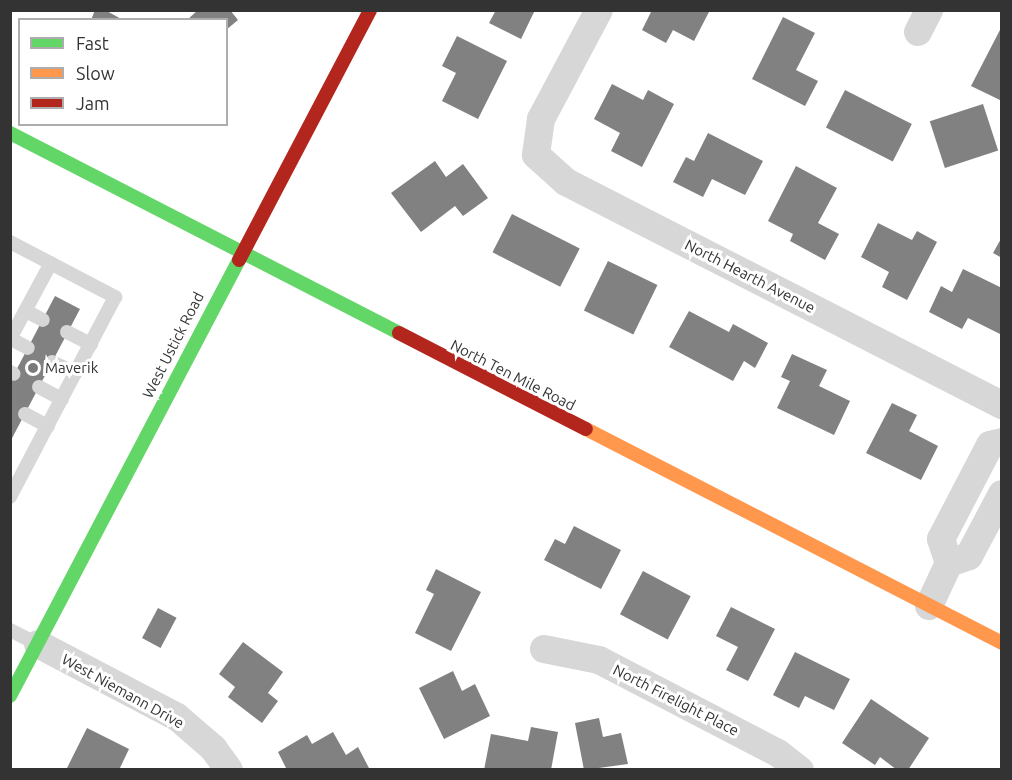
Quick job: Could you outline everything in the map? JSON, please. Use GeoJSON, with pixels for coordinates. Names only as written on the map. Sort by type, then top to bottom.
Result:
{"type":"FeatureCollection","features":[{"type":"Feature","properties":{"kind":"main road","name":"West Ustick Road"},"geometry":{"type":"LineString","coordinates":[[10,696],[239,253],[370,10]]}},
{"type":"Feature","properties":{"kind":"main road","name":"North Ten Mile Road"},"geometry":{"type":"LineString","coordinates":[[10,133],[239,253],[1002,643]]}},
{"type":"Feature","properties":{"kind":"street","name":"North Hearth Avenue"},"geometry":{"type":"LineString","coordinates":[[598,10],[542,119],[536,155],[566,182],[1002,405]]}},
{"type":"Feature","properties":{"kind":"street"},"geometry":{"type":"LineString","coordinates":[[929,606],[949,563],[941,539],[990,445],[1002,442]]}},
{"type":"Feature","properties":{"kind":"street"},"geometry":{"type":"LineString","coordinates":[[949,563],[969,556],[1002,494]]}},
{"type":"Feature","properties":{"kind":"street","name":"West Niemann Drive"},"geometry":{"type":"LineString","coordinates":[[38,644],[177,717],[213,748],[229,770]]}},
{"type":"Feature","properties":{"kind":"street","name":"North Firelight Place"},"geometry":{"type":"LineString","coordinates":[[544,648],[598,660],[778,753],[800,770]]}},
{"type":"Feature","properties":{"kind":"lane"},"geometry":{"type":"LineString","coordinates":[[10,242],[115,297],[48,426],[16,473],[10,497]]}},
{"type":"Feature","properties":{"kind":"lane"},"geometry":{"type":"LineString","coordinates":[[28,348],[11,339],[51,263]]}},
{"type":"Feature","properties":{"kind":"lane"},"geometry":{"type":"LineString","coordinates":[[26,310],[43,320]]}},
{"type":"Feature","properties":{"kind":"lane"},"geometry":{"type":"LineString","coordinates":[[67,332],[91,344]]}},
{"type":"Feature","properties":{"kind":"lane"},"geometry":{"type":"LineString","coordinates":[[52,362],[76,373]]}},
{"type":"Feature","properties":{"kind":"lane"},"geometry":{"type":"LineString","coordinates":[[39,387],[62,399]]}},
{"type":"Feature","properties":{"kind":"lane"},"geometry":{"type":"LineString","coordinates":[[25,414],[48,426]]}},
{"type":"Feature","properties":{"kind":"lane"},"geometry":{"type":"LineString","coordinates":[[10,630],[38,644]]}},
{"type":"Feature","properties":{"kind":"building"},"geometry":{"type":"Polygon","coordinates":[[[95,10],[105,10],[119,18],[92,18],[95,10]]]}},
{"type":"Feature","properties":{"kind":"building"},"geometry":{"type":"Polygon","coordinates":[[[198,10],[230,10],[238,20],[228,28],[228,18],[189,18],[198,10]]]}},
{"type":"Feature","properties":{"kind":"building"},"geometry":{"type":"Polygon","coordinates":[[[496,10],[535,10],[521,39],[489,23],[496,10]]]}},
{"type":"Feature","properties":{"kind":"building"},"geometry":{"type":"Polygon","coordinates":[[[652,10],[710,10],[694,41],[673,30],[666,43],[642,30],[652,10]]]}},
{"type":"Feature","properties":{"kind":"building"},"geometry":{"type":"Polygon","coordinates":[[[783,17],[815,33],[796,70],[818,81],[805,106],[752,79],[783,17]]]}},
{"type":"Feature","properties":{"kind":"building"},"geometry":{"type":"Polygon","coordinates":[[[1002,26],[1002,101],[971,86],[1002,26]]]}},
{"type":"Feature","properties":{"kind":"building"},"geometry":{"type":"Polygon","coordinates":[[[457,36],[507,61],[478,119],[442,101],[456,73],[442,66],[457,36]]]}},
{"type":"Feature","properties":{"kind":"building"},"geometry":{"type":"Polygon","coordinates":[[[612,84],[643,100],[648,90],[674,104],[642,167],[611,151],[620,133],[594,119],[612,84]]]}},
{"type":"Feature","properties":{"kind":"building"},"geometry":{"type":"Polygon","coordinates":[[[845,90],[912,124],[893,161],[826,127],[845,90]]]}},
{"type":"Feature","properties":{"kind":"building"},"geometry":{"type":"Polygon","coordinates":[[[983,104],[998,151],[945,168],[930,121],[983,104]]]}},
{"type":"Feature","properties":{"kind":"building"},"geometry":{"type":"Polygon","coordinates":[[[708,133],[763,161],[745,195],[712,179],[703,197],[673,182],[686,157],[694,161],[708,133]]]}},
{"type":"Feature","properties":{"kind":"building"},"geometry":{"type":"Polygon","coordinates":[[[435,161],[446,177],[463,164],[488,198],[463,216],[455,206],[421,232],[391,193],[435,161]]]}},
{"type":"Feature","properties":{"kind":"building"},"geometry":{"type":"Polygon","coordinates":[[[796,166],[837,188],[818,223],[839,234],[825,260],[790,241],[793,234],[768,221],[796,166]]]}},
{"type":"Feature","properties":{"kind":"building"},"geometry":{"type":"Polygon","coordinates":[[[512,214],[580,249],[560,287],[492,252],[512,214]]]}},
{"type":"Feature","properties":{"kind":"building"},"geometry":{"type":"Polygon","coordinates":[[[878,223],[912,240],[917,231],[937,242],[907,300],[882,287],[889,272],[861,257],[878,223]]]}},
{"type":"Feature","properties":{"kind":"building"},"geometry":{"type":"Polygon","coordinates":[[[1002,237],[1002,258],[993,253],[1002,237]]]}},
{"type":"Feature","properties":{"kind":"building"},"geometry":{"type":"Polygon","coordinates":[[[608,261],[657,285],[633,335],[584,310],[608,261]]]}},
{"type":"Feature","properties":{"kind":"building"},"geometry":{"type":"Polygon","coordinates":[[[963,269],[1002,288],[1002,335],[968,318],[962,329],[929,312],[941,286],[952,292],[963,269]]]}},
{"type":"Feature","properties":{"kind":"building","name":"Maverik"},"geometry":{"type":"Polygon","coordinates":[[[55,296],[80,309],[10,442],[10,382],[55,296]]]}},
{"type":"Feature","properties":{"kind":"building"},"geometry":{"type":"Polygon","coordinates":[[[689,311],[729,332],[733,324],[768,343],[755,368],[744,361],[733,381],[669,347],[689,311]]]}},
{"type":"Feature","properties":{"kind":"building"},"geometry":{"type":"Polygon","coordinates":[[[792,354],[827,370],[819,386],[850,401],[834,435],[777,408],[790,381],[781,377],[792,354]]]}},
{"type":"Feature","properties":{"kind":"building"},"geometry":{"type":"Polygon","coordinates":[[[892,403],[917,415],[909,431],[938,446],[921,480],[866,453],[892,403]]]}},
{"type":"Feature","properties":{"kind":"building"},"geometry":{"type":"Polygon","coordinates":[[[574,526],[621,550],[601,589],[544,560],[555,539],[565,544],[574,526]]]}},
{"type":"Feature","properties":{"kind":"building"},"geometry":{"type":"Polygon","coordinates":[[[436,569],[481,592],[451,651],[415,633],[434,594],[426,590],[436,569]]]}},
{"type":"Feature","properties":{"kind":"building"},"geometry":{"type":"Polygon","coordinates":[[[643,571],[691,596],[668,640],[620,614],[643,571]]]}},
{"type":"Feature","properties":{"kind":"building"},"geometry":{"type":"Polygon","coordinates":[[[731,607],[775,629],[748,681],[726,670],[738,647],[716,636],[731,607]]]}},
{"type":"Feature","properties":{"kind":"building"},"geometry":{"type":"Polygon","coordinates":[[[158,608],[177,618],[161,648],[142,638],[158,608]]]}},
{"type":"Feature","properties":{"kind":"building"},"geometry":{"type":"Polygon","coordinates":[[[243,642],[283,672],[268,693],[278,701],[262,723],[228,697],[235,687],[219,674],[243,642]]]}},
{"type":"Feature","properties":{"kind":"building"},"geometry":{"type":"Polygon","coordinates":[[[795,652],[850,679],[834,710],[805,696],[799,708],[773,695],[795,652]]]}},
{"type":"Feature","properties":{"kind":"building"},"geometry":{"type":"Polygon","coordinates":[[[453,671],[462,691],[475,684],[490,716],[444,739],[419,688],[453,671]]]}},
{"type":"Feature","properties":{"kind":"building"},"geometry":{"type":"Polygon","coordinates":[[[871,699],[929,738],[908,770],[897,770],[880,757],[875,765],[842,743],[871,699]]]}},
{"type":"Feature","properties":{"kind":"building"},"geometry":{"type":"Polygon","coordinates":[[[599,718],[603,737],[621,733],[628,764],[584,770],[575,723],[599,718]]]}},
{"type":"Feature","properties":{"kind":"building"},"geometry":{"type":"Polygon","coordinates":[[[531,727],[558,732],[551,770],[484,770],[491,734],[528,741],[531,727]]]}},
{"type":"Feature","properties":{"kind":"building"},"geometry":{"type":"Polygon","coordinates":[[[87,728],[129,749],[119,770],[66,770],[87,728]]]}},
{"type":"Feature","properties":{"kind":"building"},"geometry":{"type":"Polygon","coordinates":[[[333,732],[346,755],[358,747],[370,770],[287,770],[278,752],[307,735],[312,744],[333,732]]]}},
{"type":"Feature","properties":{"kind":"traffic: fast"},"geometry":{"type":"LineString","coordinates":[[10,133],[399,333]]}},
{"type":"Feature","properties":{"kind":"traffic: fast"},"geometry":{"type":"LineString","coordinates":[[10,696],[239,260]]}},
{"type":"Feature","properties":{"kind":"traffic: slow"},"geometry":{"type":"LineString","coordinates":[[586,429],[1002,643]]}},
{"type":"Feature","properties":{"kind":"traffic: jam"},"geometry":{"type":"LineString","coordinates":[[239,260],[370,10]]}},
{"type":"Feature","properties":{"kind":"traffic: jam"},"geometry":{"type":"LineString","coordinates":[[399,333],[586,429]]}},
{"type":"Feature","properties":{"kind":"place","name":"Maverik"},"geometry":{"type":"Point","coordinates":[33,368]}}]}
